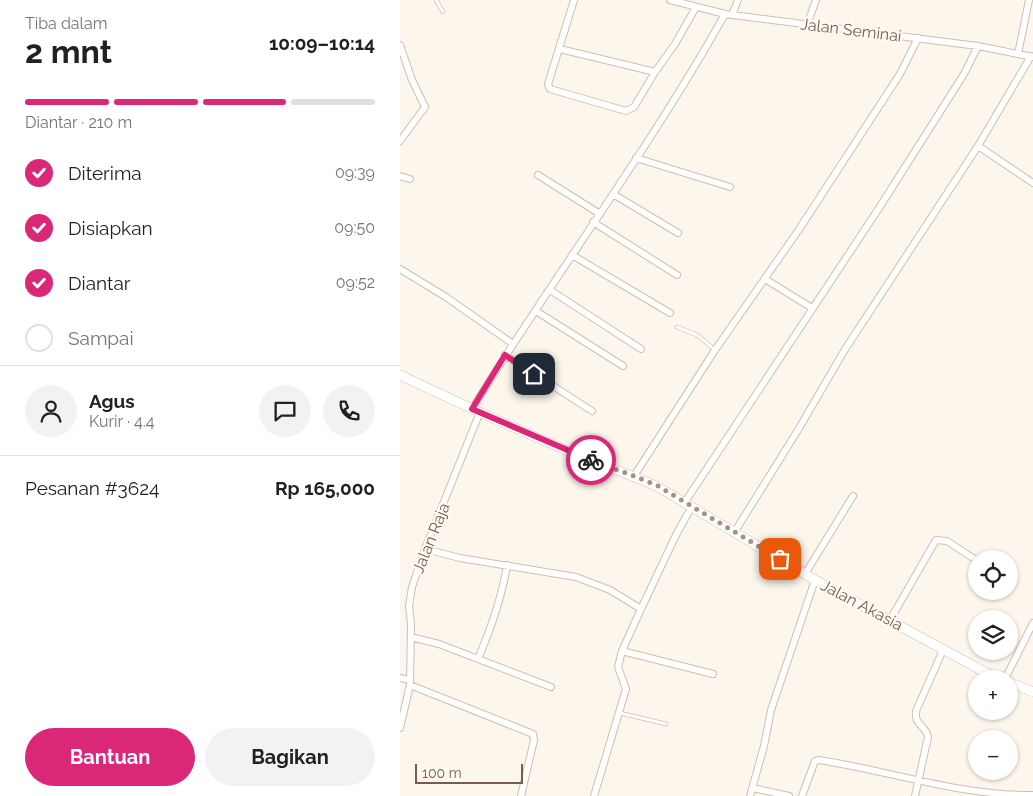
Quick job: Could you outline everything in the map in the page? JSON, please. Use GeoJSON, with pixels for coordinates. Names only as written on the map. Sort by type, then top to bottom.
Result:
{"type":"FeatureCollection","features":[{"type":"Feature","properties":{"kind":"street"},"geometry":{"type":"LineString","coordinates":[[574,0],[548,84],[550,89],[626,111],[634,107],[675,44],[696,7]]}},
{"type":"Feature","properties":{"kind":"street","name":"Jalan Seminai"},"geometry":{"type":"LineString","coordinates":[[670,0],[729,14],[978,46],[1032,57]]}},
{"type":"Feature","properties":{"kind":"street","name":"Jalan Raja"},"geometry":{"type":"LineString","coordinates":[[400,728],[410,682],[411,637],[409,606],[411,592],[476,410],[505,355],[600,214],[738,0]]}},
{"type":"Feature","properties":{"kind":"street"},"geometry":{"type":"LineString","coordinates":[[807,24],[816,0]]}},
{"type":"Feature","properties":{"kind":"street"},"geometry":{"type":"LineString","coordinates":[[1018,54],[1028,0]]}},
{"type":"Feature","properties":{"kind":"street"},"geometry":{"type":"LineString","coordinates":[[634,476],[715,350],[798,231],[900,74],[918,38]]}},
{"type":"Feature","properties":{"kind":"street"},"geometry":{"type":"LineString","coordinates":[[400,45],[424,107],[400,141]]}},
{"type":"Feature","properties":{"kind":"street"},"geometry":{"type":"LineString","coordinates":[[594,796],[626,689],[618,668],[622,651],[676,535],[688,504],[812,308],[840,269],[964,74],[978,46]]}},
{"type":"Feature","properties":{"kind":"street"},"geometry":{"type":"LineString","coordinates":[[560,49],[655,72]]}},
{"type":"Feature","properties":{"kind":"street"},"geometry":{"type":"LineString","coordinates":[[734,533],[844,351],[978,146],[1032,57]]}},
{"type":"Feature","properties":{"kind":"street"},"geometry":{"type":"LineString","coordinates":[[978,146],[1033,183]]}},
{"type":"Feature","properties":{"kind":"street"},"geometry":{"type":"LineString","coordinates":[[636,158],[730,187]]}},
{"type":"Feature","properties":{"kind":"street"},"geometry":{"type":"LineString","coordinates":[[538,175],[600,214]]}},
{"type":"Feature","properties":{"kind":"street"},"geometry":{"type":"LineString","coordinates":[[400,176],[410,179]]}},
{"type":"Feature","properties":{"kind":"street"},"geometry":{"type":"LineString","coordinates":[[612,194],[678,233]]}},
{"type":"Feature","properties":{"kind":"street"},"geometry":{"type":"LineString","coordinates":[[593,222],[677,274]]}},
{"type":"Feature","properties":{"kind":"street"},"geometry":{"type":"LineString","coordinates":[[572,255],[670,313]]}},
{"type":"Feature","properties":{"kind":"street"},"geometry":{"type":"LineString","coordinates":[[400,269],[446,297],[513,344]]}},
{"type":"Feature","properties":{"kind":"street"},"geometry":{"type":"LineString","coordinates":[[765,279],[812,308]]}},
{"type":"Feature","properties":{"kind":"street"},"geometry":{"type":"LineString","coordinates":[[550,290],[641,349]]}},
{"type":"Feature","properties":{"kind":"street"},"geometry":{"type":"LineString","coordinates":[[536,311],[623,366]]}},
{"type":"Feature","properties":{"kind":"street"},"geometry":{"type":"LineString","coordinates":[[505,355],[592,411]]}},
{"type":"Feature","properties":{"kind":"street","name":"Jalan Akasia"},"geometry":{"type":"LineString","coordinates":[[400,375],[587,459],[658,486],[814,580],[943,650],[984,670]]}},
{"type":"Feature","properties":{"kind":"street"},"geometry":{"type":"LineString","coordinates":[[805,574],[853,496]]}},
{"type":"Feature","properties":{"kind":"street"},"geometry":{"type":"LineString","coordinates":[[890,620],[936,540],[947,541],[968,555]]}},
{"type":"Feature","properties":{"kind":"street"},"geometry":{"type":"LineString","coordinates":[[425,549],[460,558],[576,577],[610,590],[641,609]]}},
{"type":"Feature","properties":{"kind":"street"},"geometry":{"type":"LineString","coordinates":[[478,659],[493,624],[504,586],[507,565]]}},
{"type":"Feature","properties":{"kind":"street"},"geometry":{"type":"LineString","coordinates":[[750,796],[764,746],[771,710],[814,580]]}},
{"type":"Feature","properties":{"kind":"street"},"geometry":{"type":"LineString","coordinates":[[1008,670],[1033,622]]}},
{"type":"Feature","properties":{"kind":"street"},"geometry":{"type":"LineString","coordinates":[[411,637],[439,644],[551,687]]}},
{"type":"Feature","properties":{"kind":"street"},"geometry":{"type":"LineString","coordinates":[[915,796],[928,737],[927,733],[917,722],[916,711],[943,650]]}},
{"type":"Feature","properties":{"kind":"street"},"geometry":{"type":"LineString","coordinates":[[622,651],[713,674]]}},
{"type":"Feature","properties":{"kind":"street"},"geometry":{"type":"LineString","coordinates":[[400,678],[533,734],[534,740],[521,796]]}},
{"type":"Feature","properties":{"kind":"street"},"geometry":{"type":"LineString","coordinates":[[1018,686],[1033,692]]}},
{"type":"Feature","properties":{"kind":"street"},"geometry":{"type":"LineString","coordinates":[[802,796],[815,762],[819,760],[962,793],[1033,795]]}},
{"type":"Feature","properties":{"kind":"street"},"geometry":{"type":"LineString","coordinates":[[753,788],[789,796]]}},
{"type":"Feature","properties":{"kind":"lane"},"geometry":{"type":"LineString","coordinates":[[436,0],[443,12]]}},
{"type":"Feature","properties":{"kind":"lane"},"geometry":{"type":"LineString","coordinates":[[677,327],[697,335],[715,350]]}},
{"type":"Feature","properties":{"kind":"lane"},"geometry":{"type":"LineString","coordinates":[[619,713],[666,724]]}},
{"type":"Feature","properties":{"kind":"way so far"},"geometry":{"type":"LineString","coordinates":[[591,460],[658,486],[780,559]]}},
{"type":"Feature","properties":{"kind":"route"},"geometry":{"type":"LineString","coordinates":[[534,374],[505,355],[472,409],[591,460]]}}]}
